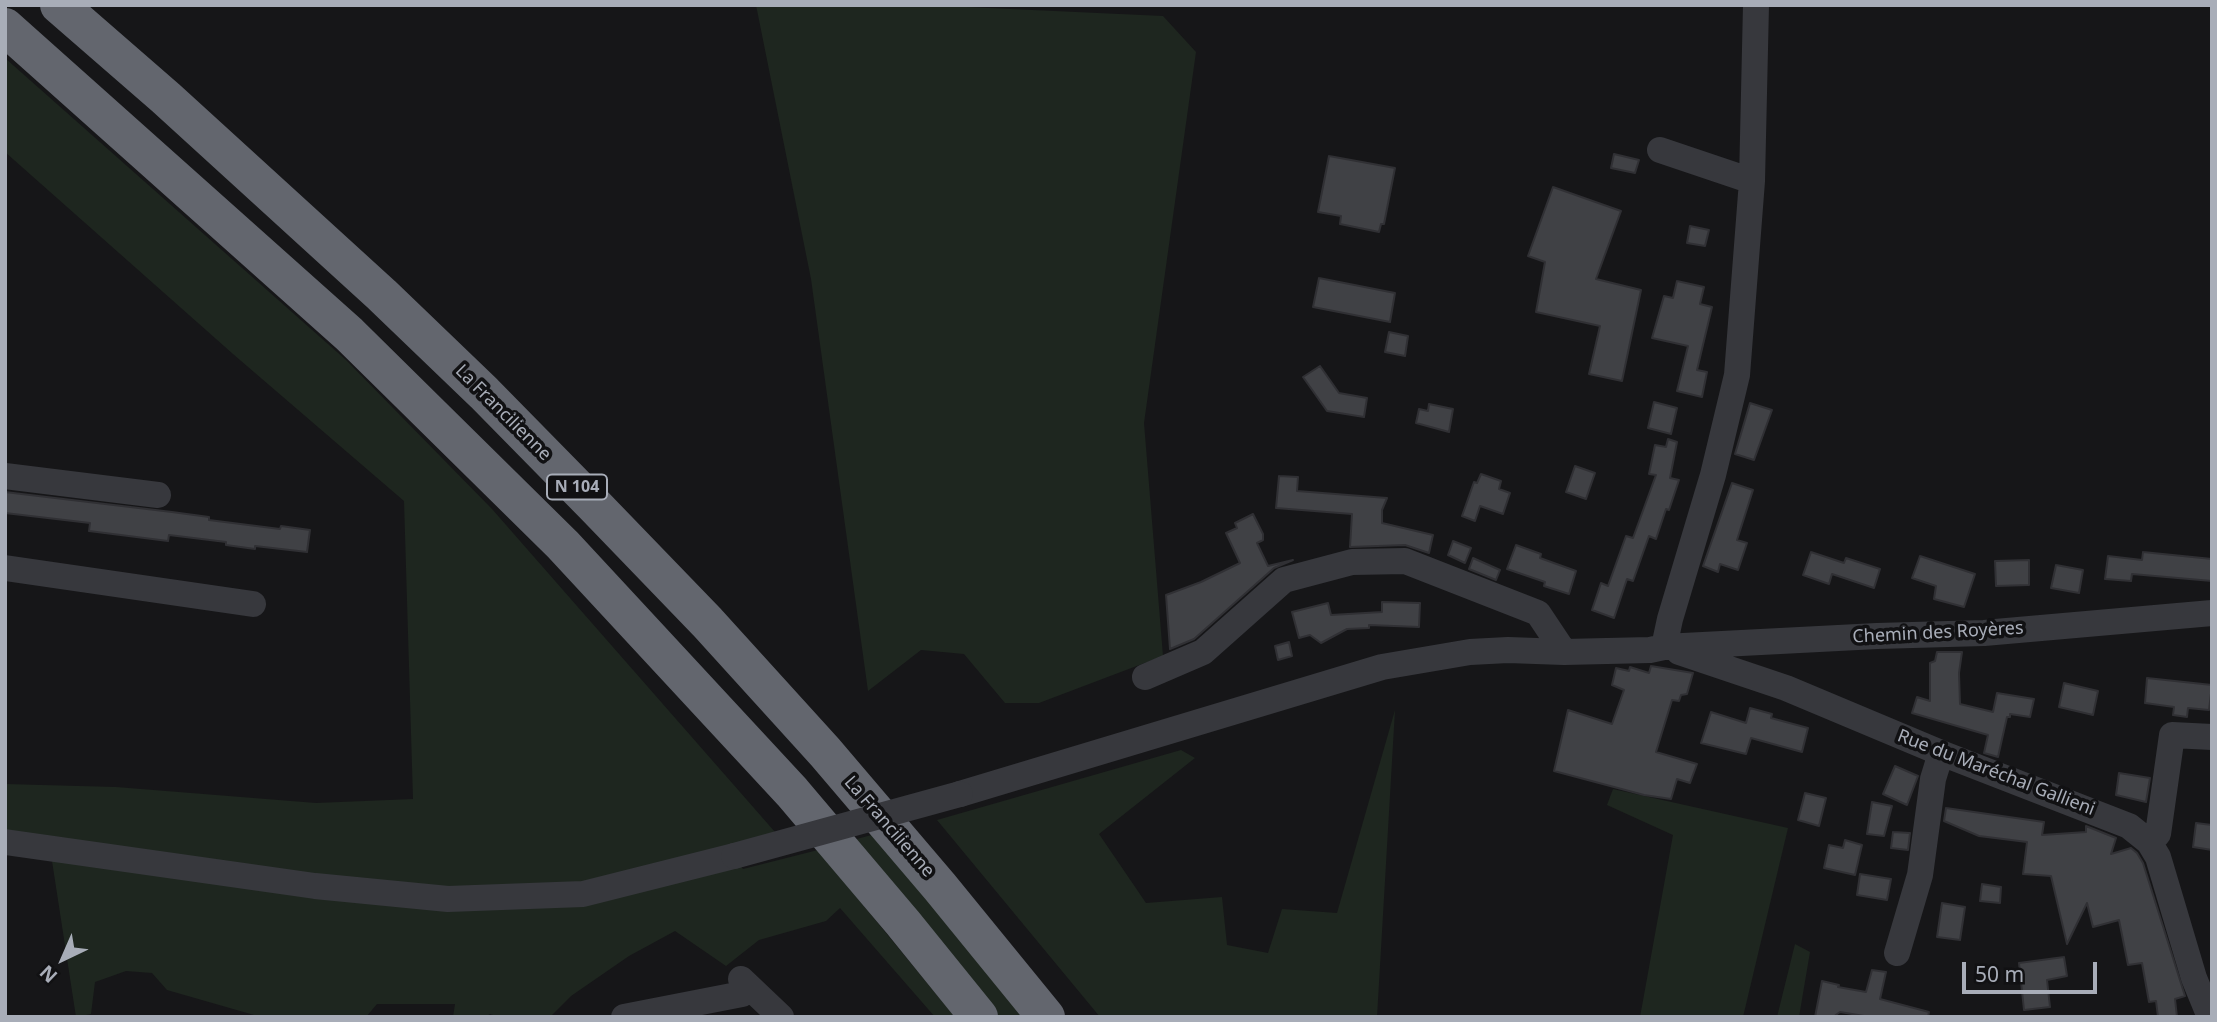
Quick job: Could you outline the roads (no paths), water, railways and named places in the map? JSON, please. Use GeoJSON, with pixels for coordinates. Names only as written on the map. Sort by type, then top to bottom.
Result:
{"type":"FeatureCollection","features":[{"type":"Feature","properties":{"kind":"highway","name":"La Francilienne"},"geometry":{"type":"LineString","coordinates":[[59,5],[166,98],[373,287],[484,393],[596,507],[825,752],[1046,1017]]}},
{"type":"Feature","properties":{"kind":"highway","name":"N 104"},"geometry":{"type":"LineString","coordinates":[[5,27],[349,334],[563,545],[792,792],[979,1017]]}},
{"type":"Feature","properties":{"kind":"street"},"geometry":{"type":"LineString","coordinates":[[1664,647],[1713,475],[1737,375],[1752,181],[1756,5]]}},
{"type":"Feature","properties":{"kind":"street"},"geometry":{"type":"LineString","coordinates":[[1660,150],[1752,181]]}},
{"type":"Feature","properties":{"kind":"street"},"geometry":{"type":"LineString","coordinates":[[5,476],[158,495]]}},
{"type":"Feature","properties":{"kind":"street"},"geometry":{"type":"LineString","coordinates":[[1145,677],[1203,652],[1283,580],[1352,562],[1405,561],[1538,613],[1564,652]]}},
{"type":"Feature","properties":{"kind":"street"},"geometry":{"type":"LineString","coordinates":[[5,568],[253,604]]}},
{"type":"Feature","properties":{"kind":"street","name":"Chemin des Royères"},"geometry":{"type":"LineString","coordinates":[[5,842],[315,886],[449,899],[583,894],[960,794],[1382,667],[1470,652],[1650,650],[1664,647],[1984,633],[2212,613]]}},
{"type":"Feature","properties":{"kind":"street","name":"Rue du Maréchal Gallieni"},"geometry":{"type":"LineString","coordinates":[[1664,647],[1786,688],[1941,753],[2105,815],[2129,826],[2149,842]]}},
{"type":"Feature","properties":{"kind":"street"},"geometry":{"type":"LineString","coordinates":[[2210,1017],[2194,978],[2158,856],[2149,842],[2158,834],[2172,735],[2212,737]]}},
{"type":"Feature","properties":{"kind":"street"},"geometry":{"type":"LineString","coordinates":[[1897,953],[1920,875],[1933,779],[1941,753]]}},
{"type":"Feature","properties":{"kind":"street"},"geometry":{"type":"LineString","coordinates":[[624,1017],[742,994],[745,983],[781,1017]]}}]}
